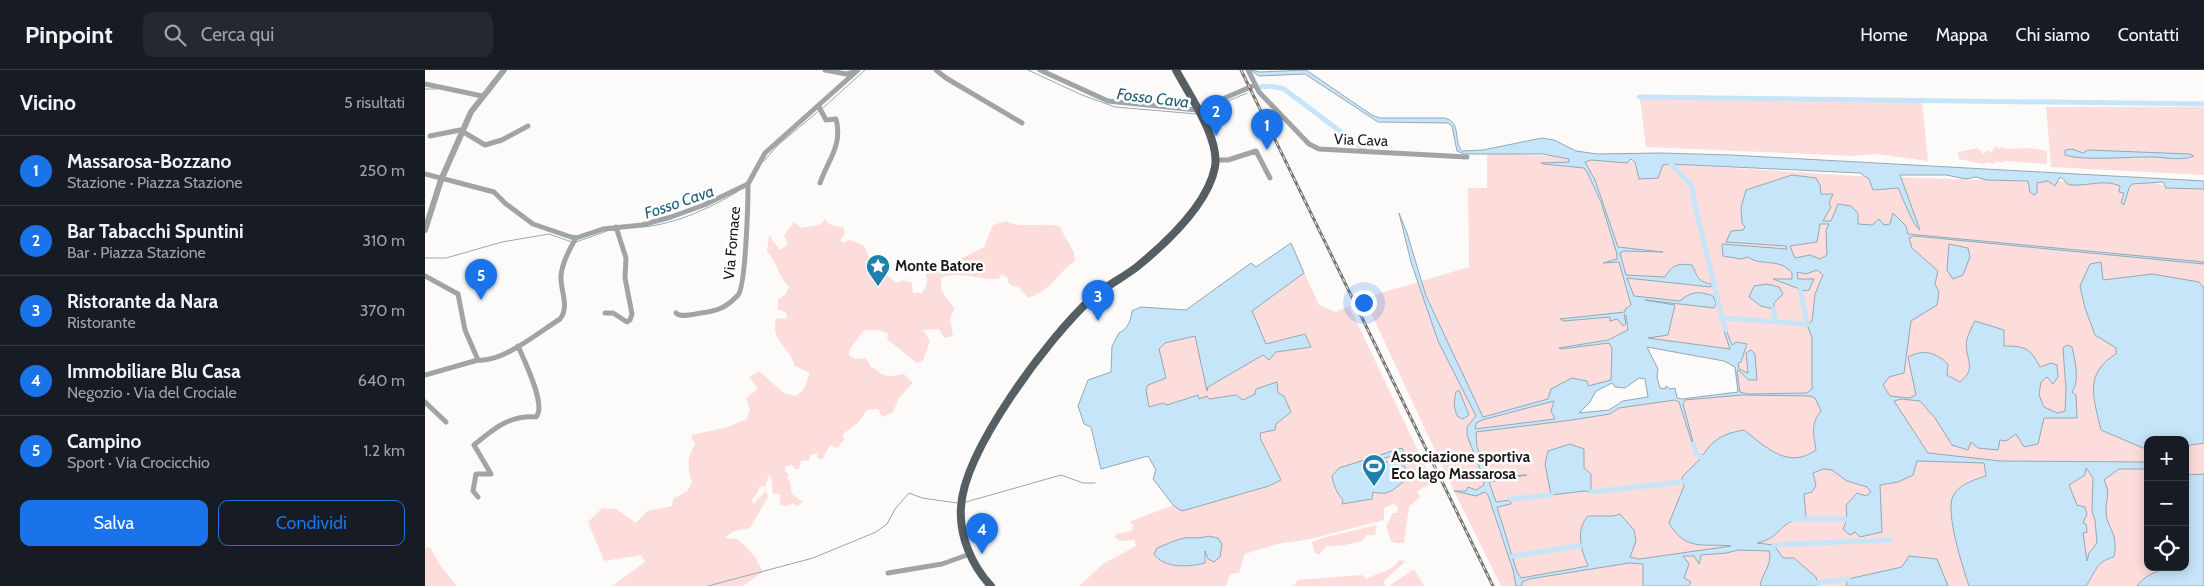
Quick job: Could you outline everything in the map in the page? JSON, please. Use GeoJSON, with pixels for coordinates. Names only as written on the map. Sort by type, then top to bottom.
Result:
{"type":"FeatureCollection","features":[{"type":"Feature","properties":{"kind":"main road"},"geometry":{"type":"LineString","coordinates":[[991,586],[969,554],[962,529],[961,504],[967,479],[992,428],[1021,381],[1082,307],[1138,266],[1185,222],[1210,180],[1216,160],[1213,143],[1199,112],[1176,70]]}},
{"type":"Feature","properties":{"kind":"street"},"geometry":{"type":"LineString","coordinates":[[425,230],[441,180],[462,130],[482,96],[504,70]]}},
{"type":"Feature","properties":{"kind":"street"},"geometry":{"type":"LineString","coordinates":[[825,70],[846,74],[858,70]]}},
{"type":"Feature","properties":{"kind":"street"},"geometry":{"type":"LineString","coordinates":[[425,174],[441,180],[495,192],[506,204],[533,224],[575,240],[617,228],[642,225],[704,205],[748,185],[765,153],[821,109],[858,70]]}},
{"type":"Feature","properties":{"kind":"street"},"geometry":{"type":"LineString","coordinates":[[936,70],[946,78],[1023,122]]}},
{"type":"Feature","properties":{"kind":"street"},"geometry":{"type":"LineString","coordinates":[[1040,70],[1108,101],[1199,112],[1255,85]]}},
{"type":"Feature","properties":{"kind":"street","name":"Via Cava"},"geometry":{"type":"LineString","coordinates":[[1248,70],[1259,92],[1309,144],[1319,149],[1467,157]]}},
{"type":"Feature","properties":{"kind":"street"},"geometry":{"type":"LineString","coordinates":[[425,84],[482,96]]}},
{"type":"Feature","properties":{"kind":"street"},"geometry":{"type":"LineString","coordinates":[[820,183],[837,149],[838,127],[836,119],[826,120],[821,109]]}},
{"type":"Feature","properties":{"kind":"street"},"geometry":{"type":"LineString","coordinates":[[430,136],[462,130],[485,145],[502,140],[524,126],[528,126]]}},
{"type":"Feature","properties":{"kind":"street"},"geometry":{"type":"LineString","coordinates":[[1216,160],[1228,160],[1256,152],[1270,178]]}},
{"type":"Feature","properties":{"kind":"street","name":"Via Fornace"},"geometry":{"type":"LineString","coordinates":[[675,313],[678,315],[716,311],[726,306],[739,294],[746,240],[748,185]]}},
{"type":"Feature","properties":{"kind":"street"},"geometry":{"type":"LineString","coordinates":[[605,313],[613,312],[627,322],[632,314],[625,278],[626,258],[617,228]]}},
{"type":"Feature","properties":{"kind":"street"},"geometry":{"type":"LineString","coordinates":[[425,375],[478,360],[487,361],[502,356],[562,316],[565,303],[561,273],[575,240]]}},
{"type":"Feature","properties":{"kind":"street"},"geometry":{"type":"LineString","coordinates":[[425,276],[457,294],[465,330],[478,360]]}},
{"type":"Feature","properties":{"kind":"street"},"geometry":{"type":"LineString","coordinates":[[478,497],[473,490],[476,474],[491,474],[474,446],[510,419],[536,417],[540,410],[539,398],[518,346]]}},
{"type":"Feature","properties":{"kind":"street"},"geometry":{"type":"LineString","coordinates":[[425,402],[446,422]]}},
{"type":"Feature","properties":{"kind":"street"},"geometry":{"type":"LineString","coordinates":[[888,573],[942,564],[969,554]]}},
{"type":"Feature","properties":{"kind":"shaded area"},"geometry":{"type":"Polygon","coordinates":[[[1640,99],[1922,102],[1928,161],[1875,154],[1853,156],[1646,147],[1640,99]]]}},
{"type":"Feature","properties":{"kind":"shaded area"},"geometry":{"type":"Polygon","coordinates":[[[2046,107],[2204,107],[2204,175],[2051,167],[2046,107]]]}},
{"type":"Feature","properties":{"kind":"shaded area"},"geometry":{"type":"Polygon","coordinates":[[[1996,146],[1999,149],[2001,147],[2005,149],[2030,148],[2047,151],[2047,164],[2005,161],[2002,163],[1997,161],[1993,164],[1987,162],[1984,164],[1959,159],[1958,152],[1978,148],[1983,154],[1987,150],[1991,153],[1996,146]]]}},
{"type":"Feature","properties":{"kind":"shaded area"},"geometry":{"type":"Polygon","coordinates":[[[1498,153],[1858,176],[2017,181],[2150,182],[2171,187],[2204,187],[2204,586],[1501,586],[1454,491],[1364,298],[1469,267],[1468,188],[1487,188],[1487,155],[1498,153]],[[1647,347],[1658,369],[1657,377],[1660,388],[1665,389],[1666,386],[1670,389],[1675,388],[1677,398],[1682,399],[1738,392],[1735,367],[1724,361],[1647,347]],[[1639,378],[1625,388],[1615,387],[1612,383],[1596,391],[1590,402],[1579,413],[1609,410],[1623,401],[1648,397],[1645,379],[1639,378]]]}},
{"type":"Feature","properties":{"kind":"shaded area"},"geometry":{"type":"Polygon","coordinates":[[[825,219],[829,224],[844,228],[845,233],[840,241],[845,243],[848,239],[864,246],[870,259],[896,283],[903,280],[912,283],[913,293],[922,293],[926,286],[926,276],[921,265],[929,261],[954,262],[984,247],[993,225],[1006,221],[1017,225],[1059,226],[1074,252],[1075,261],[1049,286],[1028,298],[1018,286],[1015,287],[1009,284],[1007,277],[1001,274],[999,279],[984,279],[963,275],[941,278],[941,290],[955,309],[950,318],[953,336],[944,338],[939,329],[923,330],[930,341],[923,361],[917,363],[887,339],[888,334],[878,330],[864,330],[850,349],[849,355],[855,359],[866,358],[871,367],[884,375],[904,374],[913,383],[899,398],[893,412],[882,417],[878,409],[867,410],[858,423],[843,434],[844,440],[837,448],[830,445],[822,460],[817,458],[817,453],[810,455],[810,460],[801,461],[799,469],[795,469],[792,465],[786,466],[785,471],[789,475],[787,478],[790,482],[792,494],[803,502],[797,506],[793,503],[787,506],[780,505],[780,494],[773,494],[771,476],[768,477],[766,486],[759,487],[752,500],[753,504],[766,491],[768,497],[750,528],[734,531],[724,538],[737,539],[744,545],[755,557],[763,572],[743,586],[612,586],[645,562],[641,555],[604,561],[588,522],[602,508],[616,509],[636,523],[647,511],[672,506],[673,499],[687,491],[692,483],[689,464],[690,454],[695,445],[691,435],[728,427],[747,419],[750,409],[746,398],[758,389],[749,377],[759,371],[784,393],[796,396],[803,390],[810,373],[795,366],[776,333],[776,318],[787,319],[786,312],[778,310],[778,299],[786,294],[789,287],[767,251],[769,235],[780,250],[788,244],[784,235],[794,222],[801,228],[820,225],[825,219]]]}},
{"type":"Feature","properties":{"kind":"shaded area"},"geometry":{"type":"Polygon","coordinates":[[[1291,243],[1319,305],[1336,312],[1349,306],[1433,482],[1417,491],[1420,497],[1409,507],[1404,543],[1391,541],[1386,526],[1393,513],[1397,513],[1398,508],[1394,503],[1384,508],[1384,520],[1310,539],[1277,544],[1245,554],[1239,573],[1230,574],[1226,586],[1079,586],[1103,564],[1136,546],[1134,540],[1121,541],[1115,538],[1116,534],[1132,531],[1133,525],[1129,522],[1173,505],[1153,479],[1156,470],[1148,456],[1101,469],[1091,427],[1084,424],[1078,406],[1088,380],[1111,372],[1112,346],[1119,333],[1129,324],[1132,311],[1141,307],[1186,310],[1251,263],[1256,267],[1291,243]]]}},
{"type":"Feature","properties":{"kind":"shaded area"},"geometry":{"type":"Polygon","coordinates":[[[1377,525],[1375,535],[1367,535],[1362,541],[1340,546],[1327,546],[1318,555],[1314,552],[1312,542],[1377,525]]]}},
{"type":"Feature","properties":{"kind":"shaded area"},"geometry":{"type":"Polygon","coordinates":[[[430,547],[440,565],[457,586],[425,586],[425,548],[430,547]]]}},
{"type":"Feature","properties":{"kind":"shaded area"},"geometry":{"type":"Polygon","coordinates":[[[1399,560],[1406,561],[1384,581],[1385,586],[1291,586],[1296,584],[1297,580],[1362,575],[1367,579],[1389,570],[1399,560]]]}},
{"type":"Feature","properties":{"kind":"shaded area"},"geometry":{"type":"Polygon","coordinates":[[[1414,569],[1424,586],[1389,586],[1414,569]]]}},
{"type":"Feature","properties":{"kind":"water"},"geometry":{"type":"Polygon","coordinates":[[[1250,70],[1260,72],[1306,70],[1372,115],[1380,118],[1445,118],[1454,124],[1459,147],[1462,151],[1483,150],[1542,138],[1554,140],[1576,151],[1597,154],[1730,155],[2204,181],[2204,189],[2166,188],[2163,182],[2132,184],[2124,205],[2121,203],[2124,193],[2119,192],[2120,186],[2108,183],[2070,185],[2060,177],[2055,186],[2048,181],[2037,183],[2037,193],[2034,195],[2030,192],[2028,181],[1986,180],[1976,177],[1966,179],[1946,175],[1900,175],[1920,230],[1911,218],[1898,188],[1873,190],[1869,179],[1860,173],[1670,164],[1663,165],[1658,178],[1639,179],[1635,162],[1631,159],[1627,163],[1591,160],[1585,162],[1595,180],[1618,247],[1663,252],[1624,251],[1620,253],[1626,275],[1665,277],[1673,267],[1687,264],[1692,265],[1700,280],[1711,284],[1711,287],[1627,278],[1634,296],[1680,301],[1688,295],[1704,293],[1713,296],[1716,303],[1714,308],[1645,300],[1675,305],[1668,335],[1648,338],[1730,349],[1724,331],[1726,330],[1732,345],[1736,342],[1747,344],[1741,362],[1738,363],[1739,369],[1748,373],[1746,353],[1751,350],[1755,354],[1757,380],[1749,380],[1738,370],[1737,372],[1740,392],[1748,394],[1807,393],[1812,389],[1812,338],[1807,324],[1812,321],[1815,294],[1823,275],[1817,270],[1806,274],[1797,272],[1798,279],[1814,279],[1809,290],[1805,291],[1773,279],[1792,279],[1792,273],[1782,265],[1753,260],[1748,257],[1741,259],[1723,256],[1722,244],[1787,249],[1786,246],[1726,242],[1731,231],[1743,230],[1745,227],[1742,223],[1741,208],[1746,190],[1792,175],[1816,178],[1820,185],[1821,194],[1833,194],[1829,203],[1831,207],[1823,221],[1831,221],[1838,204],[1851,206],[1858,213],[1858,224],[1872,225],[1879,219],[1884,225],[1890,224],[1893,213],[1906,226],[1908,234],[2204,262],[2204,264],[1914,236],[1909,238],[1912,248],[1938,271],[1935,284],[1939,292],[1937,305],[1911,321],[1904,373],[1889,377],[1883,385],[1890,396],[1909,398],[1916,395],[1908,357],[1919,353],[1934,354],[1939,357],[1948,364],[1947,375],[1960,382],[1966,377],[1970,367],[1966,346],[1967,339],[1975,321],[2004,330],[2004,346],[2026,349],[2040,367],[2051,363],[2057,365],[2058,377],[2053,384],[2047,377],[2041,382],[2039,395],[2044,407],[2057,413],[2065,411],[2066,390],[2063,348],[2067,345],[2072,347],[2076,382],[2072,392],[2076,395],[2077,418],[2044,418],[2038,444],[2024,447],[2016,434],[2006,441],[2000,440],[1998,450],[1978,448],[1971,442],[1968,450],[1952,445],[1935,418],[1920,401],[1901,399],[1894,401],[1928,453],[2001,461],[2144,462],[2144,469],[2119,469],[2104,480],[2108,492],[2107,517],[2115,542],[2114,557],[2103,561],[2086,586],[1969,586],[1956,541],[1951,504],[1953,496],[1959,488],[1986,476],[1984,463],[1917,461],[1913,475],[1898,482],[1880,485],[1882,532],[1860,537],[1855,532],[1850,535],[1843,529],[1847,519],[1846,505],[1857,493],[1866,496],[1871,492],[1867,487],[1847,481],[1832,470],[1823,469],[1813,473],[1816,486],[1812,492],[1804,494],[1806,517],[1790,522],[1765,541],[1757,543],[1774,545],[1783,558],[1794,558],[1816,577],[1818,586],[1760,586],[1770,560],[1769,551],[1738,550],[1701,555],[1699,564],[1694,556],[1683,556],[1689,564],[1684,578],[1691,582],[1689,586],[1643,586],[1643,564],[1629,563],[1529,579],[1522,582],[1522,586],[1516,586],[1513,570],[1488,495],[1485,492],[1476,496],[1454,491],[1466,491],[1468,487],[1476,490],[1484,485],[1483,477],[1467,435],[1467,427],[1476,416],[1438,341],[1411,262],[1399,213],[1426,296],[1483,417],[1548,399],[1551,389],[1572,378],[1587,381],[1588,386],[1611,380],[1612,348],[1609,343],[1559,348],[1608,340],[1628,330],[1626,315],[1624,315],[1626,324],[1623,326],[1617,319],[1610,321],[1610,317],[1564,321],[1560,319],[1625,312],[1625,309],[1631,305],[1619,262],[1603,263],[1617,259],[1617,254],[1601,202],[1584,168],[1541,163],[1569,162],[1569,159],[1542,154],[1464,154],[1457,151],[1452,126],[1448,123],[1378,122],[1305,74],[1259,76],[1250,70]],[[1820,224],[1817,242],[1790,246],[1795,258],[1810,255],[1820,259],[1827,255],[1826,231],[1829,224],[1820,224]],[[1647,347],[1658,369],[1657,377],[1660,388],[1665,389],[1666,386],[1670,389],[1675,388],[1677,398],[1738,392],[1735,367],[1724,361],[1647,347]],[[1639,378],[1625,388],[1615,387],[1612,383],[1596,391],[1590,402],[1579,413],[1609,410],[1623,401],[1648,397],[1645,379],[1639,378]],[[1742,395],[1685,400],[1683,404],[1696,453],[1703,455],[1715,441],[1731,433],[1744,430],[1769,449],[1787,457],[1806,456],[1816,450],[1814,429],[1821,411],[1815,398],[1810,396],[1742,395]],[[1675,400],[1619,408],[1610,414],[1476,432],[1477,447],[1488,477],[1527,475],[1489,482],[1496,502],[1510,500],[1511,504],[1497,507],[1517,572],[1521,578],[1588,566],[1581,547],[1580,534],[1588,516],[1613,516],[1620,514],[1634,530],[1636,541],[1630,557],[1639,559],[1731,546],[1704,545],[1689,542],[1675,532],[1669,523],[1684,486],[1682,477],[1702,457],[1696,455],[1679,402],[1675,400]],[[1554,401],[1476,423],[1475,429],[1555,419],[1551,411],[1554,401]],[[2086,468],[2085,475],[2069,485],[2077,505],[2085,507],[2087,514],[2083,523],[2086,524],[2087,532],[2083,533],[2087,561],[2089,553],[2097,543],[2095,520],[2092,512],[2093,478],[2086,468]]]}},
{"type":"Feature","properties":{"kind":"water"},"geometry":{"type":"Polygon","coordinates":[[[2072,149],[2083,153],[2088,150],[2190,154],[2194,156],[2176,159],[2153,157],[2094,158],[2065,155],[2065,150],[2072,149]]]}},
{"type":"Feature","properties":{"kind":"water"},"geometry":{"type":"Polygon","coordinates":[[[1291,243],[1304,273],[1252,311],[1266,344],[1305,334],[1311,347],[1276,352],[1269,360],[1263,355],[1208,387],[1207,391],[1195,336],[1165,343],[1159,349],[1166,378],[1148,385],[1146,390],[1149,407],[1163,403],[1167,405],[1198,395],[1199,399],[1207,396],[1209,399],[1236,395],[1243,400],[1255,394],[1256,389],[1277,382],[1278,393],[1284,396],[1291,412],[1276,424],[1275,430],[1260,433],[1261,440],[1281,480],[1269,486],[1182,511],[1174,506],[1153,479],[1156,470],[1148,456],[1101,469],[1091,427],[1084,424],[1078,406],[1088,380],[1111,372],[1112,346],[1119,333],[1129,324],[1132,311],[1141,307],[1186,310],[1251,263],[1256,267],[1291,243]]]}},
{"type":"Feature","properties":{"kind":"water"},"geometry":{"type":"Polygon","coordinates":[[[1949,244],[1968,248],[1970,257],[1963,275],[1953,279],[1947,270],[1949,244]]]}},
{"type":"Feature","properties":{"kind":"water"},"geometry":{"type":"Polygon","coordinates":[[[2101,262],[2103,280],[2152,274],[2199,282],[2204,288],[2204,443],[2189,445],[2189,436],[2144,436],[2143,448],[2101,430],[2093,388],[2099,370],[2116,354],[2116,348],[2095,335],[2085,308],[2080,286],[2090,264],[2101,262]]]}},
{"type":"Feature","properties":{"kind":"water"},"geometry":{"type":"Polygon","coordinates":[[[1767,284],[1779,287],[1783,294],[1774,303],[1774,309],[1761,306],[1749,297],[1754,286],[1767,284]]]}},
{"type":"Feature","properties":{"kind":"water"},"geometry":{"type":"Polygon","coordinates":[[[1459,390],[1469,415],[1463,419],[1456,414],[1454,401],[1456,392],[1459,390]]]}},
{"type":"Feature","properties":{"kind":"water"},"geometry":{"type":"Polygon","coordinates":[[[1570,444],[1584,449],[1584,468],[1591,474],[1591,492],[1551,495],[1545,464],[1548,451],[1570,444]]]}},
{"type":"Feature","properties":{"kind":"water"},"geometry":{"type":"Polygon","coordinates":[[[1402,448],[1404,452],[1362,465],[1363,467],[1396,460],[1405,467],[1406,480],[1387,493],[1373,492],[1372,499],[1342,504],[1343,500],[1336,490],[1332,476],[1339,468],[1402,448]]]}},
{"type":"Feature","properties":{"kind":"water"},"geometry":{"type":"Polygon","coordinates":[[[2204,474],[2204,586],[2137,586],[2147,577],[2159,571],[2189,571],[2189,475],[2204,474]]]}},
{"type":"Feature","properties":{"kind":"water"},"geometry":{"type":"Polygon","coordinates":[[[1208,536],[1218,538],[1222,544],[1220,557],[1214,562],[1208,559],[1205,551],[1205,563],[1185,566],[1164,562],[1154,554],[1157,548],[1177,540],[1208,536]]]}},
{"type":"Feature","properties":{"kind":"water"},"geometry":{"type":"Polygon","coordinates":[[[1909,556],[1937,559],[1948,586],[1846,586],[1848,579],[1902,567],[1909,556]]]}},
{"type":"Feature","properties":{"kind":"waterway","name":"Fosso Cava"},"geometry":{"type":"LineString","coordinates":[[823,108],[865,70]]}},
{"type":"Feature","properties":{"kind":"waterway","name":"Fosso Cava"},"geometry":{"type":"LineString","coordinates":[[1028,70],[1082,95],[1115,107],[1197,114]]}},
{"type":"Feature","properties":{"kind":"waterway"},"geometry":{"type":"LineString","coordinates":[[1260,87],[1271,86],[1284,89],[1365,150]]}},
{"type":"Feature","properties":{"kind":"waterway"},"geometry":{"type":"LineString","coordinates":[[425,89],[437,89]]}},
{"type":"Feature","properties":{"kind":"waterway","name":"Fosso Cava"},"geometry":{"type":"LineString","coordinates":[[1203,112],[1247,93]]}},
{"type":"Feature","properties":{"kind":"waterway"},"geometry":{"type":"LineString","coordinates":[[1639,97],[2204,104]]}},
{"type":"Feature","properties":{"kind":"waterway","name":"Fosso Cava"},"geometry":{"type":"LineString","coordinates":[[764,161],[778,145],[820,110]]}},
{"type":"Feature","properties":{"kind":"waterway"},"geometry":{"type":"LineString","coordinates":[[1671,164],[1692,186],[1722,318],[1807,324],[1800,290]]}},
{"type":"Feature","properties":{"kind":"waterway","name":"Fosso Cava"},"geometry":{"type":"LineString","coordinates":[[643,227],[680,219],[716,204],[737,192]]}},
{"type":"Feature","properties":{"kind":"waterway","name":"Fosso Cava"},"geometry":{"type":"LineString","coordinates":[[576,242],[607,231]]}},
{"type":"Feature","properties":{"kind":"waterway","name":"Fosso Cava"},"geometry":{"type":"LineString","coordinates":[[425,258],[446,258],[502,242],[549,234],[572,242]]}},
{"type":"Feature","properties":{"kind":"waterway"},"geometry":{"type":"LineString","coordinates":[[1774,309],[1775,322]]}},
{"type":"Feature","properties":{"kind":"waterway"},"geometry":{"type":"LineString","coordinates":[[1722,318],[1726,330]]}},
{"type":"Feature","properties":{"kind":"waterway"},"geometry":{"type":"LineString","coordinates":[[1693,444],[1697,455],[1702,457]]}},
{"type":"Feature","properties":{"kind":"waterway"},"geometry":{"type":"LineString","coordinates":[[966,502],[1061,475],[1083,483],[1095,483]]}},
{"type":"Feature","properties":{"kind":"waterway"},"geometry":{"type":"LineString","coordinates":[[1591,492],[1682,482]]}},
{"type":"Feature","properties":{"kind":"waterway"},"geometry":{"type":"LineString","coordinates":[[708,586],[813,558],[876,532],[887,524],[895,509],[909,493],[922,498],[957,503]]}},
{"type":"Feature","properties":{"kind":"waterway"},"geometry":{"type":"LineString","coordinates":[[1511,499],[1551,495]]}},
{"type":"Feature","properties":{"kind":"waterway"},"geometry":{"type":"LineString","coordinates":[[1791,519],[1847,519]]}},
{"type":"Feature","properties":{"kind":"waterway"},"geometry":{"type":"LineString","coordinates":[[1774,545],[1891,540]]}},
{"type":"Feature","properties":{"kind":"waterway"},"geometry":{"type":"LineString","coordinates":[[1513,556],[1580,546]]}},
{"type":"Feature","properties":{"kind":"waterway"},"geometry":{"type":"LineString","coordinates":[[1816,583],[1848,579]]}},
{"type":"Feature","properties":{"kind":"railway"},"geometry":{"type":"LineString","coordinates":[[1241,70],[1493,586]]}},
{"type":"Feature","properties":{"kind":"place","name":"Bar Tabacchi Spuntini"},"geometry":{"type":"Point","coordinates":[1216,136]}},
{"type":"Feature","properties":{"kind":"place","name":"Massarosa-Bozzano"},"geometry":{"type":"Point","coordinates":[1267,150]}},
{"type":"Feature","properties":{"kind":"place","name":"Monte Batore"},"geometry":{"type":"Point","coordinates":[878,287]}},
{"type":"Feature","properties":{"kind":"place","name":"Campino"},"geometry":{"type":"Point","coordinates":[481,300]}},
{"type":"Feature","properties":{"kind":"place","name":"Ristorante da Nara"},"geometry":{"type":"Point","coordinates":[1098,321]}},
{"type":"Feature","properties":{"kind":"place","name":"Associazione sportiva Eco lago Massarosa"},"geometry":{"type":"Point","coordinates":[1374,487]}},
{"type":"Feature","properties":{"kind":"place","name":"Immobiliare Blu Casa"},"geometry":{"type":"Point","coordinates":[982,554]}}]}
